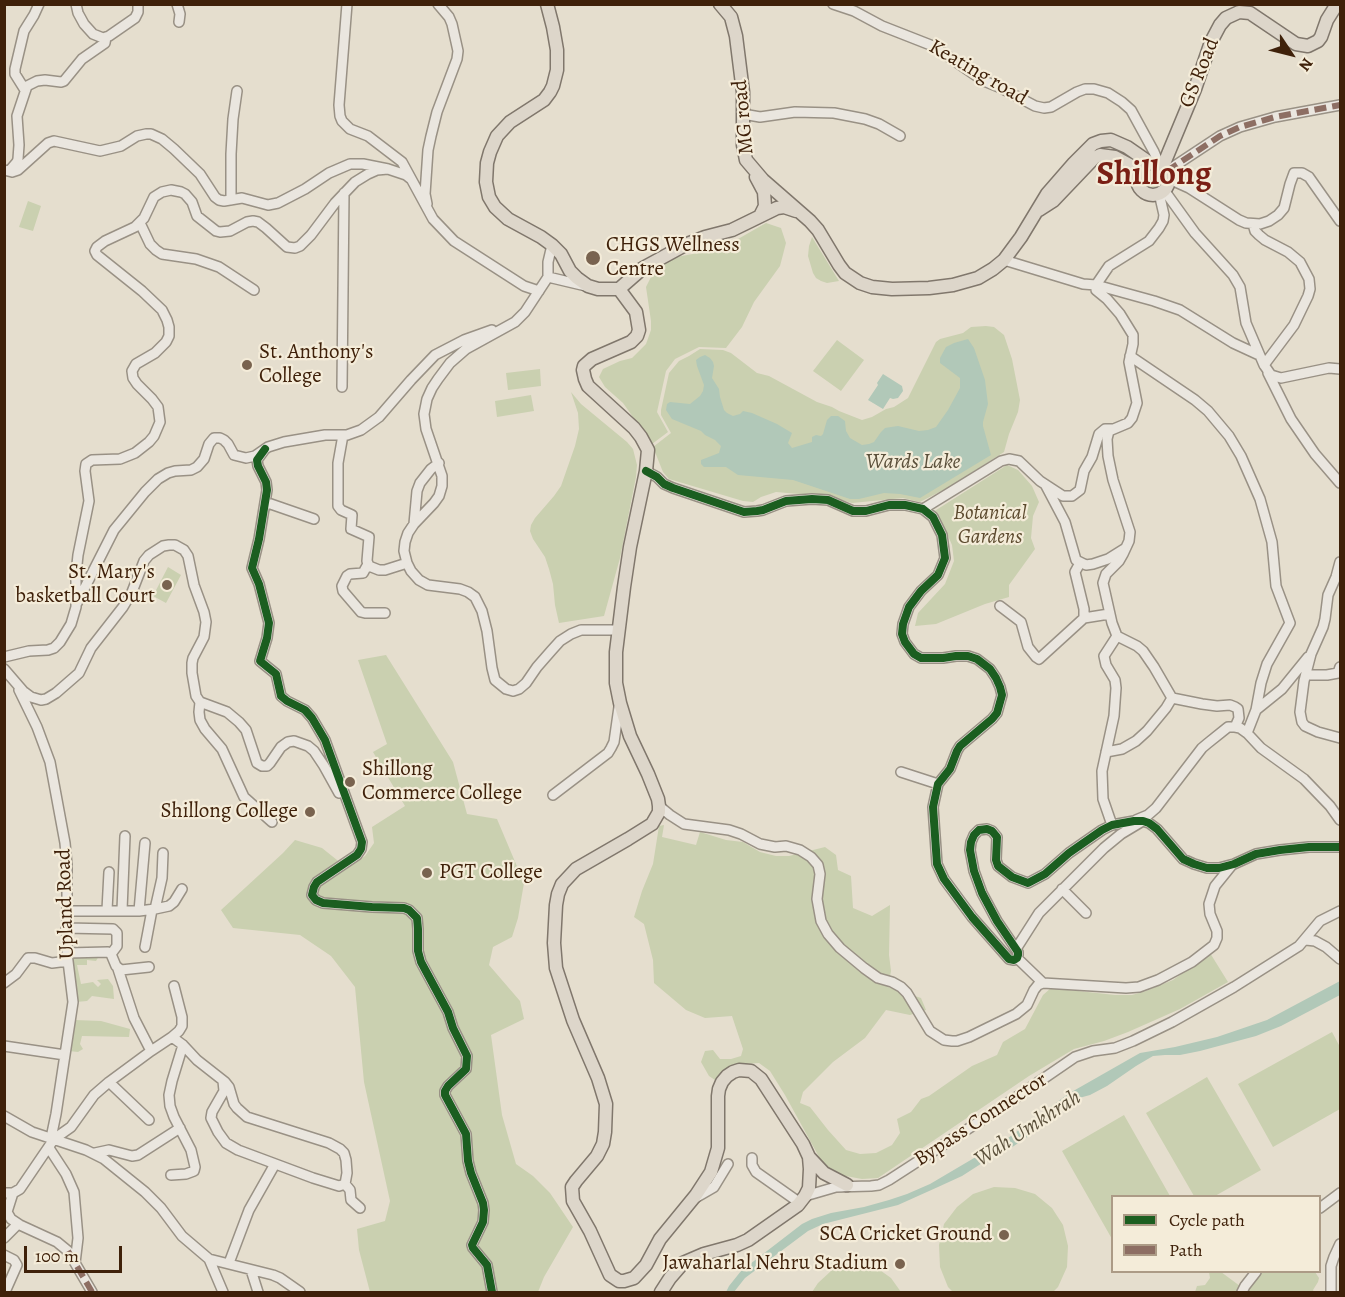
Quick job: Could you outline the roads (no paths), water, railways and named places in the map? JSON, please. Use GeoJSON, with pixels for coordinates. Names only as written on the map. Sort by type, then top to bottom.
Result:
{"type":"FeatureCollection","features":[{"type":"Feature","properties":{"kind":"main road"},"geometry":{"type":"LineString","coordinates":[[547,4],[557,50],[553,86],[544,100],[510,122],[497,136],[487,163],[486,182],[489,197],[498,212],[552,245],[561,254],[573,275],[591,287],[619,288],[643,268],[677,248],[732,230],[777,208],[784,207],[800,212]]}},
{"type":"Feature","properties":{"kind":"main road","name":"MG road"},"geometry":{"type":"LineString","coordinates":[[720,4],[728,12],[736,36],[743,93],[743,153],[746,160],[767,184],[810,221],[838,265],[860,283],[892,289],[929,288],[953,285],[978,278],[1004,260],[1047,194],[1074,163],[1094,144],[1101,141],[1111,140],[1118,143],[1161,175]]}},
{"type":"Feature","properties":{"kind":"main road","name":"GS Road"},"geometry":{"type":"LineString","coordinates":[[1161,175],[1211,42],[1226,18],[1239,12],[1250,13],[1296,44],[1308,46],[1321,37],[1327,20],[1337,4]]}},
{"type":"Feature","properties":{"kind":"main road"},"geometry":{"type":"LineString","coordinates":[[1038,210],[1053,201],[1100,155],[1115,157],[1139,170]]}},
{"type":"Feature","properties":{"kind":"main road"},"geometry":{"type":"LineString","coordinates":[[1146,164],[1161,175],[1150,195],[1139,187],[1137,179],[1139,170],[1146,164]]}},
{"type":"Feature","properties":{"kind":"main road"},"geometry":{"type":"LineString","coordinates":[[752,168],[764,192],[765,206],[760,216]]}},
{"type":"Feature","properties":{"kind":"main road"},"geometry":{"type":"LineString","coordinates":[[619,288],[636,312],[639,330],[637,336],[632,342],[587,363],[583,374],[588,386],[634,429],[648,450],[618,630],[616,682],[630,736],[658,799],[659,812],[652,824],[576,869],[562,884],[558,894],[554,943],[556,968],[573,1020],[598,1078],[606,1104],[606,1132],[603,1144],[597,1156],[572,1187],[573,1201],[610,1275],[619,1281],[634,1278],[640,1273],[660,1239],[707,1178],[718,1148],[719,1089],[722,1082],[733,1072],[745,1070],[751,1071],[761,1079],[798,1135],[808,1157],[810,1179],[802,1199]]}},
{"type":"Feature","properties":{"kind":"main road"},"geometry":{"type":"LineString","coordinates":[[808,1157],[824,1173],[847,1185]]}},
{"type":"Feature","properties":{"kind":"main road","name":"Bypass Connector"},"geometry":{"type":"LineString","coordinates":[[661,1293],[683,1263],[704,1254],[737,1245],[790,1211],[802,1199]]}},
{"type":"Feature","properties":{"kind":"street"},"geometry":{"type":"LineString","coordinates":[[25,90],[15,74],[15,69],[24,31],[39,4]]}},
{"type":"Feature","properties":{"kind":"street"},"geometry":{"type":"LineString","coordinates":[[76,4],[81,20],[99,37],[106,37],[135,18],[138,4]]}},
{"type":"Feature","properties":{"kind":"street"},"geometry":{"type":"LineString","coordinates":[[177,4],[180,14],[179,22]]}},
{"type":"Feature","properties":{"kind":"street"},"geometry":{"type":"LineString","coordinates":[[347,4],[340,116],[346,126],[368,136],[404,164],[433,219],[454,241],[525,286],[539,291]]}},
{"type":"Feature","properties":{"kind":"street"},"geometry":{"type":"LineString","coordinates":[[433,219],[425,194],[428,150],[458,51],[453,24],[438,4]]}},
{"type":"Feature","properties":{"kind":"street","name":"Keating road"},"geometry":{"type":"LineString","coordinates":[[833,4],[933,46],[984,81],[1035,106],[1051,107],[1085,89],[1108,93],[1131,110],[1154,152],[1161,175]]}},
{"type":"Feature","properties":{"kind":"street"},"geometry":{"type":"LineString","coordinates":[[7,170],[14,167],[18,159],[17,116],[29,84],[45,80],[64,81],[82,59],[105,43],[106,37]]}},
{"type":"Feature","properties":{"kind":"street"},"geometry":{"type":"LineString","coordinates":[[231,200],[231,154],[237,91]]}},
{"type":"Feature","properties":{"kind":"street"},"geometry":{"type":"LineString","coordinates":[[1161,175],[1220,136],[1240,127],[1275,117],[1341,105]]}},
{"type":"Feature","properties":{"kind":"street"},"geometry":{"type":"LineString","coordinates":[[743,114],[760,117],[795,112],[834,113],[865,119],[900,136]]}},
{"type":"Feature","properties":{"kind":"street"},"geometry":{"type":"LineString","coordinates":[[7,170],[12,172],[18,170],[48,143],[54,141],[100,151],[121,146],[141,134],[151,134],[168,143],[200,174],[215,197],[224,201],[243,198],[273,205],[284,201],[329,173],[350,164],[388,169],[411,179]]}},
{"type":"Feature","properties":{"kind":"street"},"geometry":{"type":"LineString","coordinates":[[76,607],[76,574],[89,501],[86,464],[92,460],[120,459],[135,453],[149,442],[158,430],[160,423],[158,406],[137,384],[132,371],[136,364],[155,352],[169,336],[167,320],[157,305],[97,255],[95,251],[100,243],[140,223],[158,194],[176,190],[185,194],[192,202],[197,216],[216,231],[230,231],[253,221],[266,228],[287,247],[295,248],[311,236],[344,193],[362,177],[377,170],[388,169]]}},
{"type":"Feature","properties":{"kind":"street"},"geometry":{"type":"LineString","coordinates":[[1161,175],[1189,188],[1239,220],[1253,224],[1269,221],[1278,215],[1284,208],[1294,173],[1302,173],[1309,177],[1341,221]]}},
{"type":"Feature","properties":{"kind":"street"},"geometry":{"type":"LineString","coordinates":[[1161,175],[1164,215],[1159,228],[1149,241],[1109,266],[1096,285],[1096,290],[1120,314],[1134,338],[1130,356],[1130,371],[1137,404],[1128,423],[1107,434],[1113,480],[1130,532],[1129,541],[1119,561],[1104,578],[1104,589],[1109,614],[1117,636],[1143,651],[1172,698],[1235,707],[1239,713],[1235,727]]}},
{"type":"Feature","properties":{"kind":"street"},"geometry":{"type":"LineString","coordinates":[[1161,175],[1195,233],[1233,275],[1240,287],[1246,323],[1264,366],[1291,419],[1315,454],[1341,483]]}},
{"type":"Feature","properties":{"kind":"street"},"geometry":{"type":"LineString","coordinates":[[342,387],[344,193]]}},
{"type":"Feature","properties":{"kind":"street"},"geometry":{"type":"LineString","coordinates":[[140,223],[150,243],[162,254],[196,259],[219,267],[254,290]]}},
{"type":"Feature","properties":{"kind":"street"},"geometry":{"type":"LineString","coordinates":[[1253,224],[1259,235],[1295,256],[1309,279],[1310,289],[1294,325],[1264,366]]}},
{"type":"Feature","properties":{"kind":"street"},"geometry":{"type":"LineString","coordinates":[[552,245],[548,262],[548,277],[521,316],[509,326],[466,350],[450,363],[432,388],[424,414],[426,429],[439,463],[442,486],[434,503],[408,533],[404,551],[411,571],[419,580],[428,585],[460,589],[475,597],[482,611],[487,631],[495,680],[506,689],[513,691],[519,689],[560,641],[571,634],[580,630],[618,630]]}},
{"type":"Feature","properties":{"kind":"street"},"geometry":{"type":"LineString","coordinates":[[1004,260],[1180,310],[1233,343],[1259,355]]}},
{"type":"Feature","properties":{"kind":"street"},"geometry":{"type":"LineString","coordinates":[[548,277],[591,287]]}},
{"type":"Feature","properties":{"kind":"street"},"geometry":{"type":"LineString","coordinates":[[4,657],[29,651],[48,650],[60,642],[71,624],[76,607],[114,530],[158,479],[175,471],[192,470],[196,467],[204,459],[209,444],[214,438],[224,440],[234,455],[239,458],[250,458],[284,442],[325,435],[343,435],[361,430],[375,420],[429,360],[440,351],[464,340],[509,326]]}},
{"type":"Feature","properties":{"kind":"street"},"geometry":{"type":"LineString","coordinates":[[1130,356],[1208,411],[1229,436],[1241,456],[1260,499],[1272,542],[1276,586],[1290,623],[1267,664],[1256,710],[1247,733]]}},
{"type":"Feature","properties":{"kind":"street"},"geometry":{"type":"LineString","coordinates":[[1264,366],[1276,378],[1329,368],[1341,369]]}},
{"type":"Feature","properties":{"kind":"street"},"geometry":{"type":"LineString","coordinates":[[923,509],[1001,461],[1009,459],[1023,464],[1046,486],[1063,496],[1077,494],[1099,435],[1105,429],[1113,429]]}},
{"type":"Feature","properties":{"kind":"street"},"geometry":{"type":"LineString","coordinates":[[343,435],[339,463],[338,506],[352,516],[351,530],[369,537],[368,564],[363,573],[347,576],[342,586],[343,591],[361,612],[384,613]]}},
{"type":"Feature","properties":{"kind":"street"},"geometry":{"type":"LineString","coordinates":[[265,449],[257,460],[266,485],[259,539],[252,568],[259,584],[268,624],[267,638],[260,661],[276,674],[281,696],[305,710],[318,727],[362,839],[361,849],[354,857],[317,882],[312,895],[315,900],[323,903],[404,908],[417,918],[418,951],[421,962],[448,1012],[467,1056],[466,1068],[448,1086],[445,1095],[466,1134],[468,1161],[483,1203],[483,1222],[472,1245],[487,1265],[492,1293]]}},
{"type":"Feature","properties":{"kind":"street"},"geometry":{"type":"LineString","coordinates":[[414,524],[417,491],[420,483],[439,463]]}},
{"type":"Feature","properties":{"kind":"street"},"geometry":{"type":"LineString","coordinates":[[646,471],[673,489],[744,512],[763,510],[786,501],[812,499],[830,501],[853,511],[905,505],[923,509],[933,517],[942,535],[945,558],[938,575],[921,591],[909,607],[903,624],[902,634],[905,642],[908,649],[921,658],[968,656],[977,659],[990,669],[1002,695],[997,713],[960,746],[950,769],[938,784],[933,807],[937,864],[972,917],[1009,958],[1014,960],[1034,918],[1111,841],[1156,808],[1197,755],[1228,727],[1240,728],[1261,748],[1304,779],[1341,820]]}},
{"type":"Feature","properties":{"kind":"street"},"geometry":{"type":"LineString","coordinates":[[1046,486],[1065,522],[1076,560],[1086,565],[1101,562],[1126,548]]}},
{"type":"Feature","properties":{"kind":"street"},"geometry":{"type":"LineString","coordinates":[[265,502],[314,519]]}},
{"type":"Feature","properties":{"kind":"street"},"geometry":{"type":"LineString","coordinates":[[4,669],[27,694],[36,700],[46,699],[56,693],[79,673],[91,648],[123,607],[132,592],[144,561],[163,546],[175,545],[189,556],[194,585],[206,622],[204,637],[192,663],[196,696],[200,702],[226,712],[239,722],[246,730],[257,764],[267,766],[281,747],[288,742],[294,741],[308,746],[324,766],[352,813]]}},
{"type":"Feature","properties":{"kind":"street"},"geometry":{"type":"LineString","coordinates":[[1341,562],[1328,595],[1323,627],[1305,675],[1300,707],[1302,722],[1305,726],[1341,738]]}},
{"type":"Feature","properties":{"kind":"street"},"geometry":{"type":"LineString","coordinates":[[368,564],[379,570],[407,563]]}},
{"type":"Feature","properties":{"kind":"street"},"geometry":{"type":"LineString","coordinates":[[1080,563],[1076,572],[1084,618]]}},
{"type":"Feature","properties":{"kind":"street"},"geometry":{"type":"LineString","coordinates":[[1000,606],[1021,622],[1028,647],[1038,659],[1084,618],[1109,614]]}},
{"type":"Feature","properties":{"kind":"street"},"geometry":{"type":"LineString","coordinates":[[1112,825],[1103,799],[1102,771],[1114,716],[1116,688],[1115,680],[1104,657],[1117,636]]}},
{"type":"Feature","properties":{"kind":"street"},"geometry":{"type":"LineString","coordinates":[[1256,710],[1282,689],[1313,650]]}},
{"type":"Feature","properties":{"kind":"street"},"geometry":{"type":"LineString","coordinates":[[1305,675],[1338,673],[1341,668]]}},
{"type":"Feature","properties":{"kind":"street","name":"Upland Road"},"geometry":{"type":"LineString","coordinates":[[12,677],[37,727],[50,762],[65,843],[66,928],[73,1002],[56,1114],[56,1140]]}},
{"type":"Feature","properties":{"kind":"street"},"geometry":{"type":"LineString","coordinates":[[1107,752],[1122,749],[1136,741],[1147,731],[1172,698]]}},
{"type":"Feature","properties":{"kind":"street"},"geometry":{"type":"LineString","coordinates":[[200,702],[200,720],[222,749],[244,797],[272,822]]}},
{"type":"Feature","properties":{"kind":"street"},"geometry":{"type":"LineString","coordinates":[[553,795],[608,753],[614,742],[620,703]]}},
{"type":"Feature","properties":{"kind":"street"},"geometry":{"type":"LineString","coordinates":[[901,772],[938,784]]}},
{"type":"Feature","properties":{"kind":"street"},"geometry":{"type":"LineString","coordinates":[[659,806],[684,824],[729,830],[760,844],[775,847],[786,846],[800,850],[811,857],[818,865],[820,874],[817,899],[821,921],[828,933],[840,948],[864,968],[908,993],[930,1030],[944,1040],[963,1040],[1016,1014],[1026,1005],[1038,985],[1043,983],[1139,987],[1192,962],[1214,945],[1217,931],[1210,914],[1209,904],[1215,886],[1234,864]]}},
{"type":"Feature","properties":{"kind":"street"},"geometry":{"type":"LineString","coordinates":[[1043,983],[1016,954],[982,893],[970,850],[974,835],[979,830],[987,829],[997,837],[998,866],[1012,877],[1028,883],[1045,874],[1091,837],[1112,825],[1138,821],[1149,823],[1157,829],[1183,859],[1207,868],[1219,868],[1256,854],[1280,850],[1341,847]]}},
{"type":"Feature","properties":{"kind":"street"},"geometry":{"type":"LineString","coordinates":[[122,910],[125,836]]}},
{"type":"Feature","properties":{"kind":"street"},"geometry":{"type":"LineString","coordinates":[[139,911],[145,843]]}},
{"type":"Feature","properties":{"kind":"street"},"geometry":{"type":"LineString","coordinates":[[145,947],[162,878],[163,853]]}},
{"type":"Feature","properties":{"kind":"street"},"geometry":{"type":"LineString","coordinates":[[107,910],[109,872]]}},
{"type":"Feature","properties":{"kind":"street"},"geometry":{"type":"LineString","coordinates":[[67,910],[139,911],[154,909],[169,906],[182,889]]}},
{"type":"Feature","properties":{"kind":"street"},"geometry":{"type":"LineString","coordinates":[[1062,889],[1086,913]]}},
{"type":"Feature","properties":{"kind":"street","name":"Bypass Connector"},"geometry":{"type":"LineString","coordinates":[[802,1199],[828,1188],[847,1185],[879,1185],[889,1180],[1075,1057],[1123,1045],[1172,1022],[1234,987],[1299,946],[1320,921],[1341,911]]}},
{"type":"Feature","properties":{"kind":"street"},"geometry":{"type":"LineString","coordinates":[[66,928],[113,929],[117,933],[117,946],[111,954]]}},
{"type":"Feature","properties":{"kind":"street"},"geometry":{"type":"LineString","coordinates":[[1306,940],[1315,941],[1341,958]]}},
{"type":"Feature","properties":{"kind":"street"},"geometry":{"type":"LineString","coordinates":[[4,983],[16,974],[28,958],[52,963],[68,957],[105,951],[111,954],[118,969],[134,1018],[151,1051]]}},
{"type":"Feature","properties":{"kind":"street"},"geometry":{"type":"LineString","coordinates":[[118,969],[149,967]]}},
{"type":"Feature","properties":{"kind":"street"},"geometry":{"type":"LineString","coordinates":[[92,1293],[68,1251],[61,1245],[11,1219],[7,1212],[8,1198],[25,1184],[48,1148],[71,1128],[94,1095],[179,1031],[182,1026],[182,1017],[174,986]]}},
{"type":"Feature","properties":{"kind":"street"},"geometry":{"type":"LineString","coordinates":[[172,1037],[229,1087],[234,1104],[247,1117],[329,1143],[340,1149],[346,1160],[345,1184]]}},
{"type":"Feature","properties":{"kind":"street"},"geometry":{"type":"LineString","coordinates":[[171,1175],[186,1174],[195,1167],[191,1150],[170,1106],[172,1081],[183,1045]]}},
{"type":"Feature","properties":{"kind":"street"},"geometry":{"type":"LineString","coordinates":[[4,1046],[65,1055]]}},
{"type":"Feature","properties":{"kind":"street"},"geometry":{"type":"LineString","coordinates":[[223,1081],[224,1091],[211,1118],[222,1138],[232,1147],[339,1186],[345,1184]]}},
{"type":"Feature","properties":{"kind":"street"},"geometry":{"type":"LineString","coordinates":[[109,1082],[149,1120]]}},
{"type":"Feature","properties":{"kind":"street"},"geometry":{"type":"LineString","coordinates":[[4,1116],[32,1132],[95,1153],[145,1192],[161,1208],[182,1236],[209,1259],[223,1293]]}},
{"type":"Feature","properties":{"kind":"street"},"geometry":{"type":"LineString","coordinates":[[95,1153],[109,1150],[132,1156],[138,1155],[180,1128]]}},
{"type":"Feature","properties":{"kind":"street"},"geometry":{"type":"LineString","coordinates":[[48,1148],[75,1192],[78,1238],[75,1263]]}},
{"type":"Feature","properties":{"kind":"street"},"geometry":{"type":"LineString","coordinates":[[752,1158],[752,1165],[756,1172],[802,1199]]}},
{"type":"Feature","properties":{"kind":"street"},"geometry":{"type":"LineString","coordinates":[[229,1263],[249,1210],[275,1164]]}},
{"type":"Feature","properties":{"kind":"street"},"geometry":{"type":"LineString","coordinates":[[692,1200],[714,1187],[728,1164]]}},
{"type":"Feature","properties":{"kind":"street"},"geometry":{"type":"LineString","coordinates":[[345,1184],[350,1190],[351,1200],[360,1208]]}},
{"type":"Feature","properties":{"kind":"street"},"geometry":{"type":"LineString","coordinates":[[1321,1207],[1341,1193]]}},
{"type":"Feature","properties":{"kind":"street"},"geometry":{"type":"LineString","coordinates":[[4,1238],[18,1224]]}},
{"type":"Feature","properties":{"kind":"street"},"geometry":{"type":"LineString","coordinates":[[1331,1293],[1331,1266],[1341,1244]]}},
{"type":"Feature","properties":{"kind":"street"},"geometry":{"type":"LineString","coordinates":[[4,1255],[14,1260],[17,1265],[5,1293]]}},
{"type":"Feature","properties":{"kind":"street"},"geometry":{"type":"LineString","coordinates":[[209,1259],[280,1278],[300,1293]]}},
{"type":"Feature","properties":{"kind":"street"},"geometry":{"type":"LineString","coordinates":[[251,1270],[259,1293]]}},
{"type":"Feature","properties":{"kind":"street"},"geometry":{"type":"LineString","coordinates":[[1242,1293],[1255,1273]]}},
{"type":"Feature","properties":{"kind":"street"},"geometry":{"type":"LineString","coordinates":[[259,1293],[267,1274]]}},
{"type":"Feature","properties":{"kind":"water","name":"Wards Lake"},"geometry":{"type":"Polygon","coordinates":[[[968,339],[974,348],[985,380],[988,404],[983,426],[991,455],[920,498],[884,493],[850,499],[793,480],[738,475],[726,467],[704,467],[701,460],[719,453],[721,446],[701,431],[672,419],[666,410],[670,402],[690,404],[700,396],[704,385],[696,360],[705,355],[713,362],[712,378],[719,389],[724,410],[727,413],[733,416],[743,411],[777,424],[792,433],[788,443],[792,448],[812,442],[812,437],[816,435],[821,436],[827,420],[831,416],[838,416],[845,421],[846,431],[850,438],[862,445],[869,444],[874,442],[885,428],[898,426],[919,431],[936,427],[960,388],[960,378],[940,363],[940,358],[946,347],[968,339]]]}},
{"type":"Feature","properties":{"kind":"water"},"geometry":{"type":"Polygon","coordinates":[[[883,374],[902,386],[903,391],[898,398],[890,398],[883,409],[868,400],[883,374]]]}},
{"type":"Feature","properties":{"kind":"water","name":"Wah Umkhrah"},"geometry":{"type":"Polygon","coordinates":[[[1340,981],[1340,995],[1281,1026],[1256,1036],[1200,1051],[1180,1055],[1153,1056],[1107,1086],[1064,1107],[1008,1150],[990,1158],[962,1176],[898,1205],[823,1224],[808,1231],[745,1278],[734,1292],[726,1292],[741,1271],[802,1224],[831,1213],[889,1200],[930,1184],[1008,1138],[1068,1094],[1140,1053],[1217,1037],[1267,1020],[1340,981]]]}},
{"type":"Feature","properties":{"kind":"place","name":"CHGS Wellness Centre"},"geometry":{"type":"Point","coordinates":[593,258]}},
{"type":"Feature","properties":{"kind":"place","name":"St. Anthony's College"},"geometry":{"type":"Point","coordinates":[247,365]}},
{"type":"Feature","properties":{"kind":"place","name":"St. Mary's basketball Court"},"geometry":{"type":"Point","coordinates":[167,585]}},
{"type":"Feature","properties":{"kind":"place","name":"Shillong Commerce College"},"geometry":{"type":"Point","coordinates":[350,782]}},
{"type":"Feature","properties":{"kind":"place","name":"Shillong College"},"geometry":{"type":"Point","coordinates":[310,812]}},
{"type":"Feature","properties":{"kind":"place","name":"PGT College"},"geometry":{"type":"Point","coordinates":[427,873]}},
{"type":"Feature","properties":{"kind":"place","name":"SCA Cricket Ground"},"geometry":{"type":"Point","coordinates":[1004,1235]}},
{"type":"Feature","properties":{"kind":"place","name":"Jawaharlal Nehru Stadium"},"geometry":{"type":"Point","coordinates":[900,1264]}},
{"type":"Feature","properties":{"kind":"district","name":"Shillong"},"geometry":{"type":"Point","coordinates":[1154,176]}},
{"type":"Feature","properties":{"kind":"park label","name":"Botanical Gardens"},"geometry":{"type":"Point","coordinates":[990,526]}}]}
